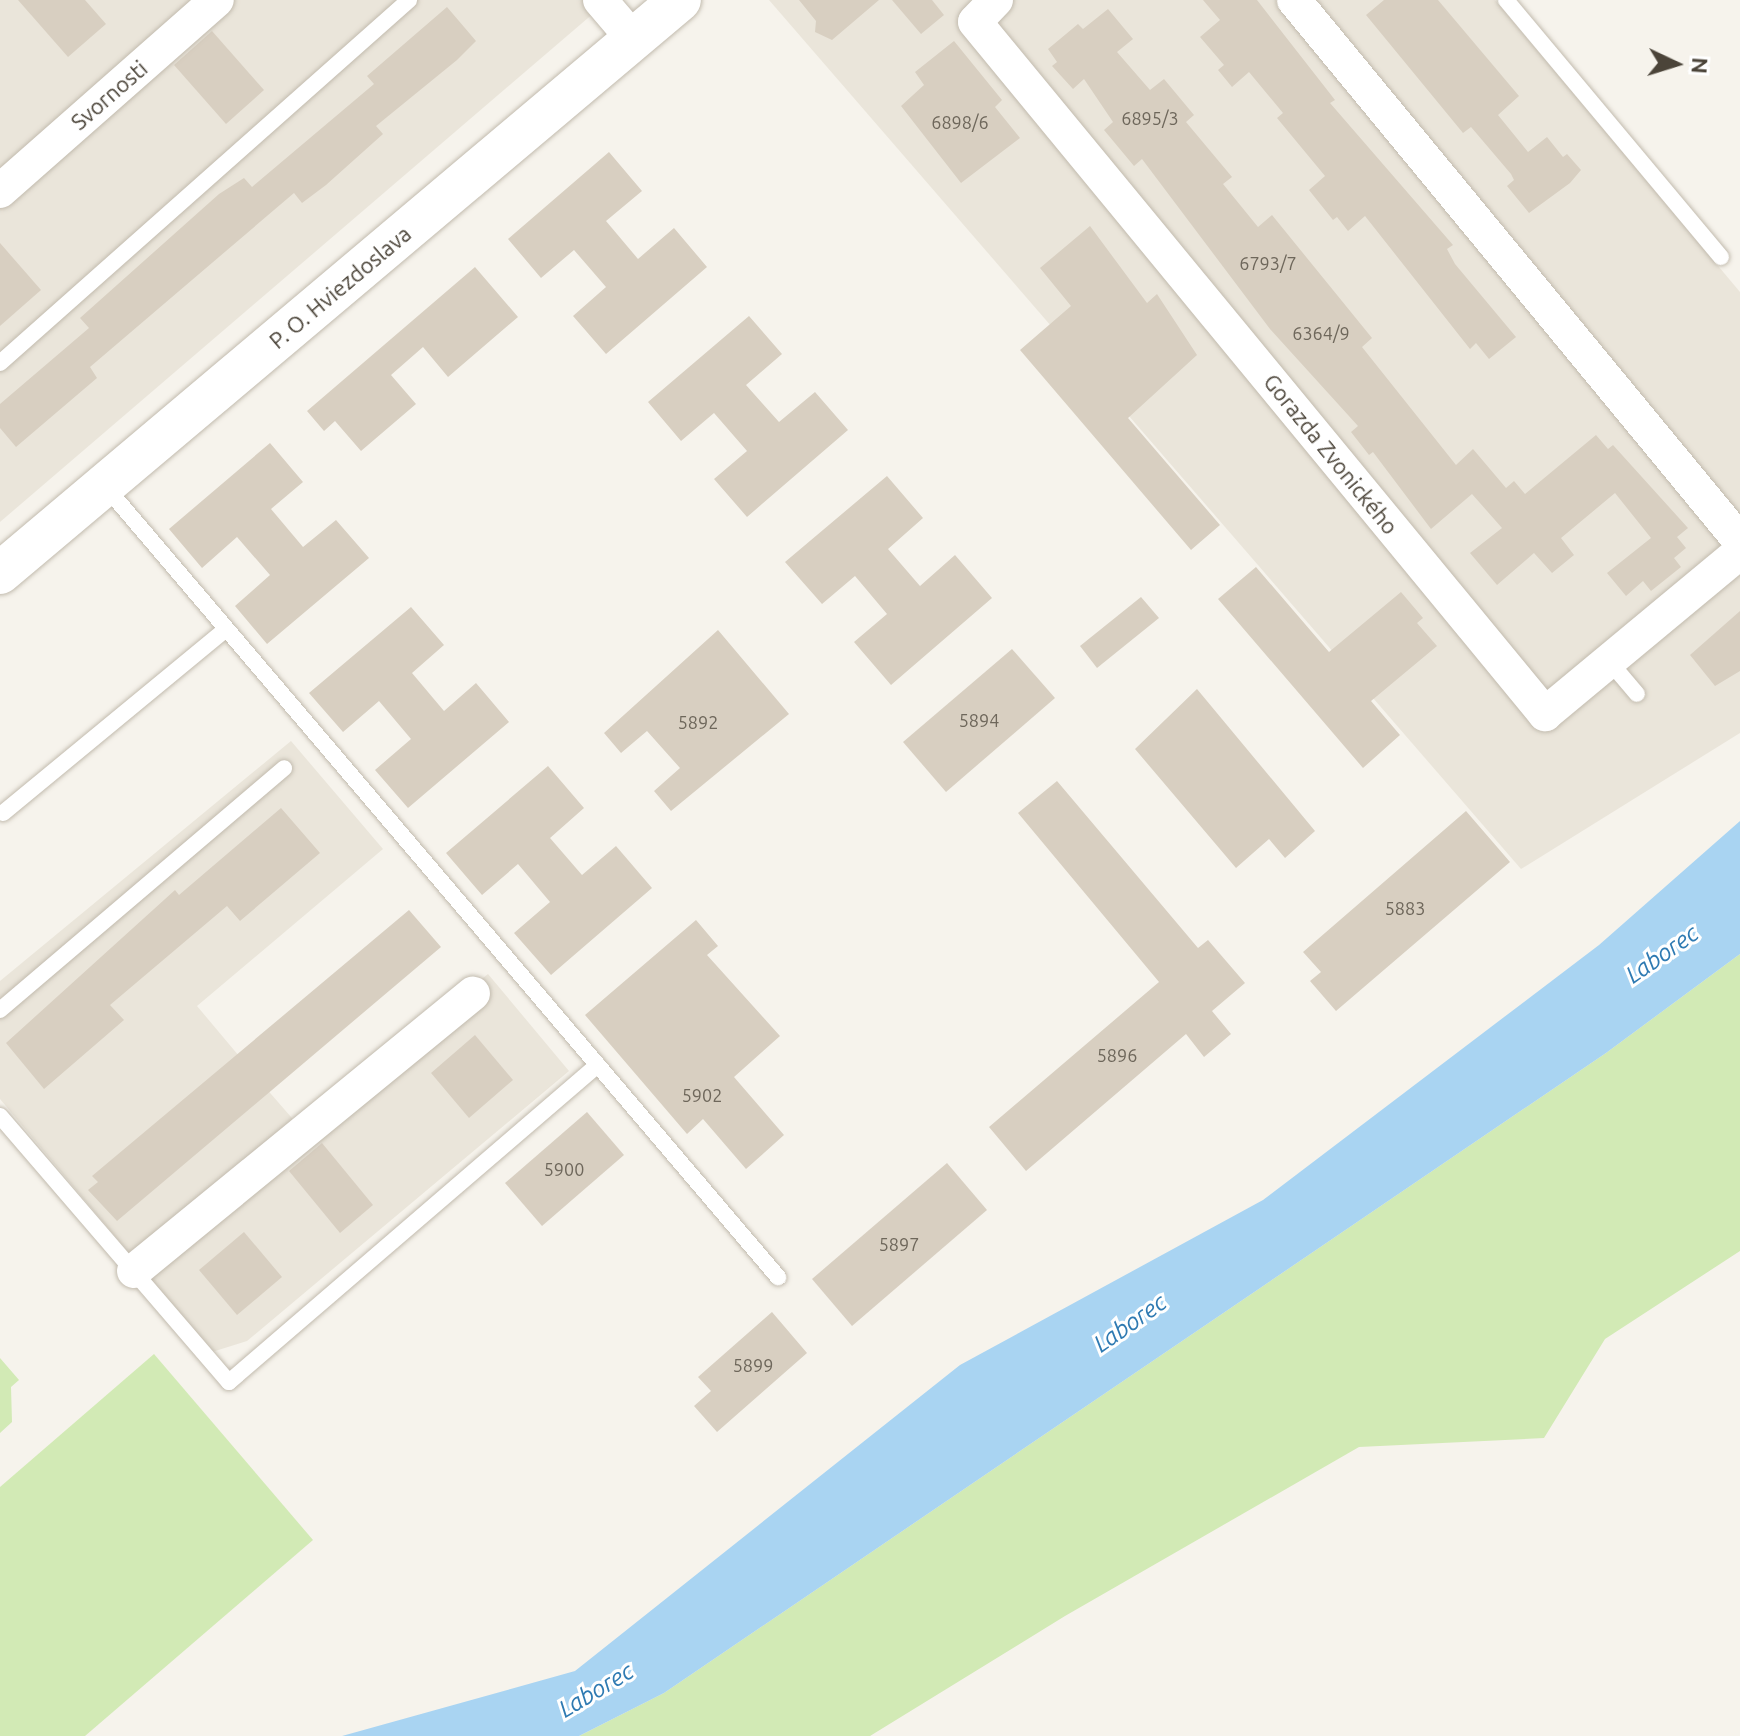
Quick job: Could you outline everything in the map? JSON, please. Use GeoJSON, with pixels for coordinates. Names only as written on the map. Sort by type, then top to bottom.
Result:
{"type":"FeatureCollection","features":[{"type":"Feature","properties":{"kind":"street","name":"Svornosti"},"geometry":{"type":"LineString","coordinates":[[0,191],[217,0]]}},
{"type":"Feature","properties":{"kind":"street"},"geometry":{"type":"LineString","coordinates":[[600,0],[634,40]]}},
{"type":"Feature","properties":{"kind":"street","name":"P. O. Hviezdoslava"},"geometry":{"type":"LineString","coordinates":[[0,573],[680,0]]}},
{"type":"Feature","properties":{"kind":"street","name":"Gorazda Zvonického"},"geometry":{"type":"LineString","coordinates":[[996,0],[975,22],[1545,714],[1740,552]]}},
{"type":"Feature","properties":{"kind":"street"},"geometry":{"type":"LineString","coordinates":[[1294,0],[1740,541]]}},
{"type":"Feature","properties":{"kind":"street"},"geometry":{"type":"LineString","coordinates":[[134,1271],[473,994]]}},
{"type":"Feature","properties":{"kind":"lane"},"geometry":{"type":"LineString","coordinates":[[0,363],[409,0]]}},
{"type":"Feature","properties":{"kind":"lane"},"geometry":{"type":"LineString","coordinates":[[1506,0],[1721,257]]}},
{"type":"Feature","properties":{"kind":"lane"},"geometry":{"type":"LineString","coordinates":[[104,485],[778,1277]]}},
{"type":"Feature","properties":{"kind":"lane"},"geometry":{"type":"LineString","coordinates":[[3,813],[226,629]]}},
{"type":"Feature","properties":{"kind":"lane"},"geometry":{"type":"LineString","coordinates":[[1609,661],[1637,694]]}},
{"type":"Feature","properties":{"kind":"lane"},"geometry":{"type":"LineString","coordinates":[[0,1010],[284,768]]}},
{"type":"Feature","properties":{"kind":"lane"},"geometry":{"type":"LineString","coordinates":[[0,1116],[229,1382],[598,1065]]}},
{"type":"Feature","properties":{"kind":"shaded area"},"geometry":{"type":"Polygon","coordinates":[[[0,0],[609,0],[0,522],[0,0]]]}},
{"type":"Feature","properties":{"kind":"shaded area"},"geometry":{"type":"Polygon","coordinates":[[[769,0],[1495,0],[1740,292],[1740,733],[1521,869],[769,0]]]}},
{"type":"Feature","properties":{"kind":"shaded area"},"geometry":{"type":"Polygon","coordinates":[[[291,741],[383,849],[197,1006],[271,1094],[298,1125],[488,974],[569,1071],[247,1341],[212,1352],[0,1099],[0,981],[291,741]]]}},
{"type":"Feature","properties":{"kind":"green space"},"geometry":{"type":"Polygon","coordinates":[[[1740,954],[1740,1251],[1605,1339],[1544,1438],[1359,1447],[1065,1616],[870,1736],[579,1736],[664,1693],[1606,1053],[1740,954]]]}},
{"type":"Feature","properties":{"kind":"green space"},"geometry":{"type":"Polygon","coordinates":[[[154,1354],[313,1540],[85,1736],[0,1736],[0,1487],[154,1354]]]}},
{"type":"Feature","properties":{"kind":"green space"},"geometry":{"type":"Polygon","coordinates":[[[0,1358],[19,1380],[11,1387],[12,1422],[0,1433],[0,1358]]]}},
{"type":"Feature","properties":{"kind":"water","name":"Laborec"},"geometry":{"type":"Polygon","coordinates":[[[1740,821],[1740,954],[1606,1053],[664,1693],[579,1736],[342,1736],[575,1671],[960,1365],[1263,1200],[1599,945],[1740,821]]]}},
{"type":"Feature","properties":{"kind":"building"},"geometry":{"type":"Polygon","coordinates":[[[18,0],[85,0],[106,24],[68,57],[18,0]]]}},
{"type":"Feature","properties":{"kind":"building"},"geometry":{"type":"Polygon","coordinates":[[[799,0],[879,0],[832,40],[815,32],[816,21],[799,0]]]}},
{"type":"Feature","properties":{"kind":"building"},"geometry":{"type":"Polygon","coordinates":[[[892,0],[932,0],[944,15],[921,34],[892,0]]]}},
{"type":"Feature","properties":{"kind":"building"},"geometry":{"type":"Polygon","coordinates":[[[1203,0],[1257,0],[1335,100],[1330,103],[1453,245],[1447,249],[1455,264],[1516,337],[1489,359],[1476,343],[1470,349],[1365,216],[1348,231],[1337,217],[1333,220],[1309,190],[1325,176],[1277,118],[1283,113],[1249,72],[1232,87],[1218,70],[1224,65],[1200,37],[1220,20],[1203,0]]]}},
{"type":"Feature","properties":{"kind":"building"},"geometry":{"type":"Polygon","coordinates":[[[1384,0],[1438,0],[1519,96],[1498,115],[1528,152],[1547,137],[1563,157],[1567,154],[1581,170],[1570,183],[1529,213],[1507,186],[1514,180],[1511,174],[1471,127],[1463,133],[1366,15],[1384,0]]]}},
{"type":"Feature","properties":{"kind":"building"},"geometry":{"type":"Polygon","coordinates":[[[447,7],[476,41],[376,126],[383,134],[326,185],[302,203],[294,193],[90,367],[97,378],[16,447],[0,428],[0,404],[89,328],[80,318],[219,194],[244,178],[252,187],[374,84],[367,76],[447,7]]]}},
{"type":"Feature","properties":{"kind":"building"},"geometry":{"type":"Polygon","coordinates":[[[1108,9],[1133,39],[1117,52],[1150,90],[1164,79],[1194,115],[1186,122],[1232,177],[1223,184],[1258,227],[1272,215],[1372,338],[1362,347],[1456,465],[1473,449],[1506,488],[1514,481],[1525,494],[1596,435],[1608,449],[1613,445],[1688,528],[1677,537],[1686,548],[1674,558],[1681,567],[1651,591],[1643,581],[1626,596],[1607,573],[1651,538],[1615,493],[1561,538],[1574,555],[1552,573],[1534,553],[1497,585],[1470,553],[1502,528],[1472,494],[1431,529],[1373,452],[1369,455],[1351,432],[1358,426],[1270,329],[1142,159],[1134,166],[1104,130],[1113,122],[1084,79],[1073,89],[1052,66],[1057,62],[1048,49],[1078,24],[1083,29],[1108,9]]]}},
{"type":"Feature","properties":{"kind":"building"},"geometry":{"type":"Polygon","coordinates":[[[212,31],[264,90],[226,124],[174,65],[212,31]]]}},
{"type":"Feature","properties":{"kind":"building"},"geometry":{"type":"Polygon","coordinates":[[[954,41],[1002,100],[995,107],[1020,138],[961,183],[901,106],[924,85],[915,72],[954,41]]]}},
{"type":"Feature","properties":{"kind":"building"},"geometry":{"type":"Polygon","coordinates":[[[609,152],[642,191],[606,221],[638,259],[674,228],[707,267],[606,354],[573,316],[606,287],[574,250],[541,278],[508,239],[609,152]]]}},
{"type":"Feature","properties":{"kind":"building"},"geometry":{"type":"Polygon","coordinates":[[[1090,226],[1147,303],[1157,294],[1197,355],[1128,418],[1220,525],[1191,550],[1020,350],[1071,306],[1040,268],[1090,226]]]}},
{"type":"Feature","properties":{"kind":"building"},"geometry":{"type":"Polygon","coordinates":[[[0,243],[41,290],[0,326],[0,243]]]}},
{"type":"Feature","properties":{"kind":"building"},"geometry":{"type":"Polygon","coordinates":[[[475,267],[518,317],[448,377],[423,347],[391,375],[416,404],[361,451],[335,421],[324,431],[307,411],[475,267]]]}},
{"type":"Feature","properties":{"kind":"building"},"geometry":{"type":"Polygon","coordinates":[[[749,316],[782,354],[746,385],[779,422],[815,392],[848,430],[747,517],[714,479],[747,451],[714,413],[681,441],[648,402],[749,316]]]}},
{"type":"Feature","properties":{"kind":"building"},"geometry":{"type":"Polygon","coordinates":[[[270,443],[303,482],[271,509],[303,547],[336,520],[369,558],[267,644],[235,606],[270,575],[237,537],[202,568],[169,529],[270,443]]]}},
{"type":"Feature","properties":{"kind":"building"},"geometry":{"type":"Polygon","coordinates":[[[887,476],[923,518],[888,549],[920,586],[955,555],[992,598],[891,685],[854,642],[887,614],[855,576],[822,604],[785,562],[887,476]]]}},
{"type":"Feature","properties":{"kind":"building"},"geometry":{"type":"Polygon","coordinates":[[[1256,567],[1329,652],[1401,592],[1423,618],[1417,623],[1437,646],[1371,701],[1400,735],[1363,768],[1218,599],[1256,567]]]}},
{"type":"Feature","properties":{"kind":"building"},"geometry":{"type":"Polygon","coordinates":[[[1141,597],[1159,618],[1097,668],[1080,646],[1141,597]]]}},
{"type":"Feature","properties":{"kind":"building"},"geometry":{"type":"Polygon","coordinates":[[[411,607],[444,645],[412,673],[444,711],[476,683],[509,722],[408,808],[375,770],[411,739],[379,701],[343,732],[309,693],[411,607]]]}},
{"type":"Feature","properties":{"kind":"building"},"geometry":{"type":"Polygon","coordinates":[[[1740,611],[1740,671],[1715,686],[1690,655],[1740,611]]]}},
{"type":"Feature","properties":{"kind":"building"},"geometry":{"type":"Polygon","coordinates":[[[718,630],[789,714],[671,811],[654,791],[680,768],[647,731],[621,753],[604,733],[718,630]]]}},
{"type":"Feature","properties":{"kind":"building"},"geometry":{"type":"Polygon","coordinates":[[[1012,649],[1055,698],[946,792],[903,742],[1012,649]]]}},
{"type":"Feature","properties":{"kind":"building"},"geometry":{"type":"Polygon","coordinates":[[[1197,689],[1315,831],[1285,858],[1269,839],[1236,868],[1135,749],[1197,689]]]}},
{"type":"Feature","properties":{"kind":"building"},"geometry":{"type":"Polygon","coordinates":[[[548,766],[584,808],[550,838],[582,875],[616,846],[652,888],[551,975],[514,933],[550,902],[518,864],[482,895],[446,853],[548,766]]]}},
{"type":"Feature","properties":{"kind":"building"},"geometry":{"type":"Polygon","coordinates":[[[1057,781],[1198,948],[1208,940],[1245,983],[1212,1011],[1231,1034],[1204,1057],[1186,1034],[1026,1171],[989,1127],[1159,982],[1018,813],[1057,781]]]}},
{"type":"Feature","properties":{"kind":"building"},"geometry":{"type":"Polygon","coordinates":[[[281,808],[320,853],[240,921],[227,906],[110,1005],[124,1020],[44,1089],[6,1043],[175,890],[179,895],[281,808]]]}},
{"type":"Feature","properties":{"kind":"building"},"geometry":{"type":"Polygon","coordinates":[[[1466,811],[1510,862],[1336,1011],[1310,981],[1321,972],[1303,952],[1466,811]]]}},
{"type":"Feature","properties":{"kind":"building"},"geometry":{"type":"Polygon","coordinates":[[[409,910],[441,947],[117,1221],[88,1190],[98,1182],[92,1176],[409,910]]]}},
{"type":"Feature","properties":{"kind":"building"},"geometry":{"type":"Polygon","coordinates":[[[696,920],[718,946],[707,955],[780,1036],[734,1077],[784,1135],[746,1169],[703,1119],[687,1134],[585,1015],[696,920]]]}},
{"type":"Feature","properties":{"kind":"building"},"geometry":{"type":"Polygon","coordinates":[[[475,1035],[513,1080],[469,1118],[431,1073],[475,1035]]]}},
{"type":"Feature","properties":{"kind":"building"},"geometry":{"type":"Polygon","coordinates":[[[587,1112],[624,1155],[542,1226],[505,1183],[587,1112]]]}},
{"type":"Feature","properties":{"kind":"building"},"geometry":{"type":"Polygon","coordinates":[[[322,1143],[373,1205],[340,1233],[289,1171],[322,1143]]]}},
{"type":"Feature","properties":{"kind":"building"},"geometry":{"type":"Polygon","coordinates":[[[947,1163],[987,1210],[852,1326],[812,1279],[947,1163]]]}},
{"type":"Feature","properties":{"kind":"building"},"geometry":{"type":"Polygon","coordinates":[[[244,1232],[282,1277],[237,1315],[199,1270],[244,1232]]]}},
{"type":"Feature","properties":{"kind":"building"},"geometry":{"type":"Polygon","coordinates":[[[772,1312],[807,1353],[717,1432],[694,1406],[711,1391],[698,1377],[772,1312]]]}}]}
